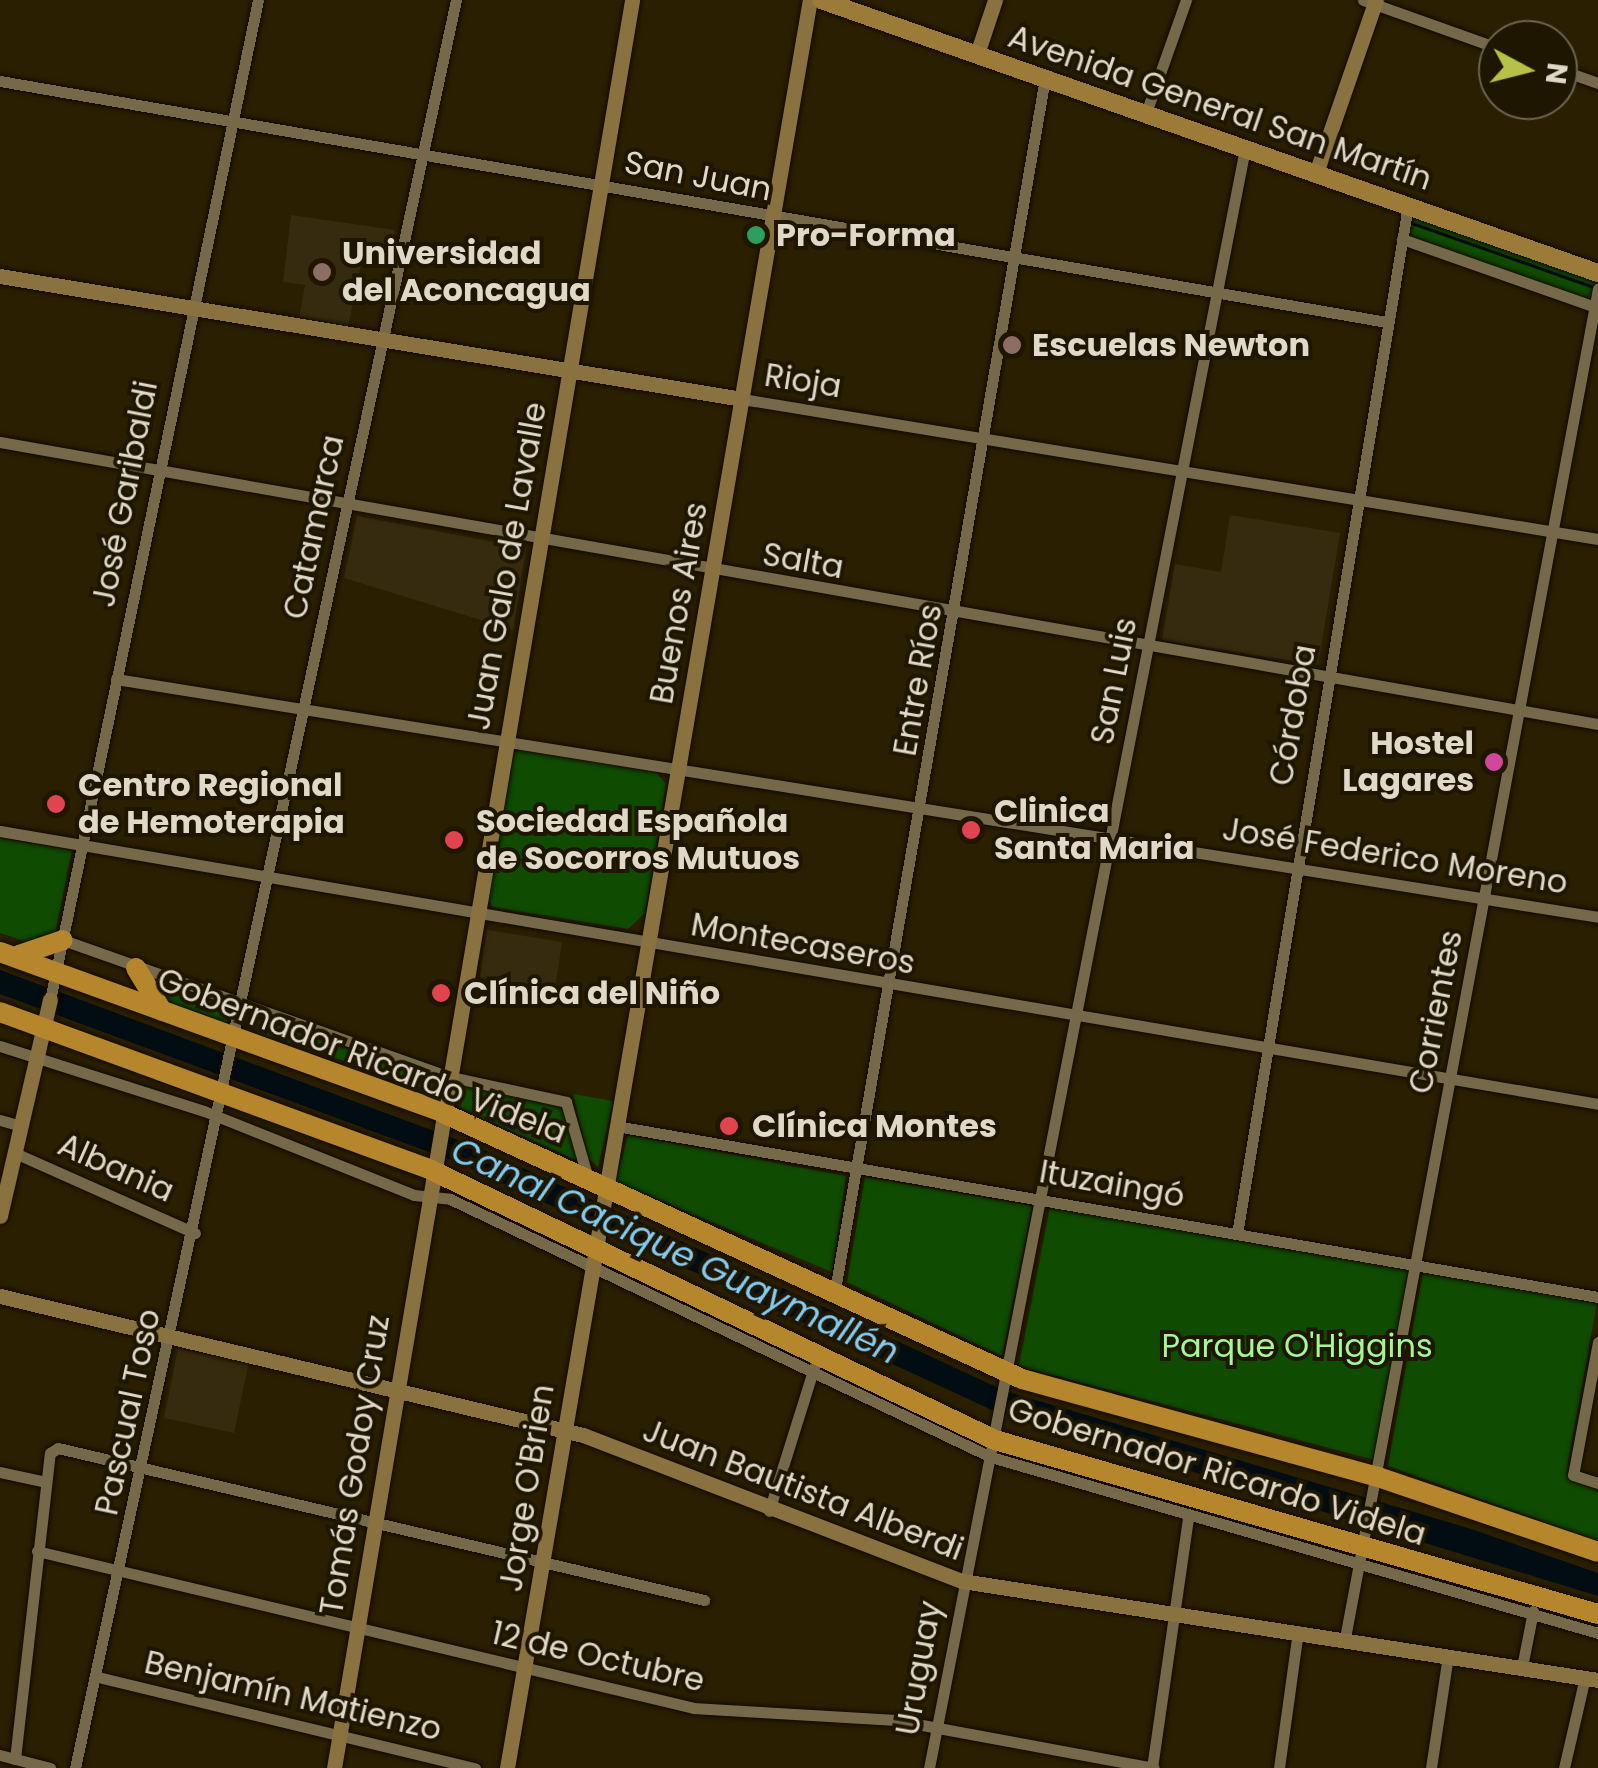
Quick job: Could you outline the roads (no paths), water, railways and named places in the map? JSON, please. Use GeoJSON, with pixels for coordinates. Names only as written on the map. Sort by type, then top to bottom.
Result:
{"type":"FeatureCollection","features":[{"type":"Feature","properties":{"kind":"highway"},"geometry":{"type":"LineString","coordinates":[[3,953],[42,953],[63,940]]}},
{"type":"Feature","properties":{"kind":"highway","name":"Gobernador Ricardo Videla"},"geometry":{"type":"LineString","coordinates":[[3,953],[50,1000],[436,1141],[597,1217],[993,1448],[1361,1557],[1598,1614]]}},
{"type":"Feature","properties":{"kind":"highway"},"geometry":{"type":"LineString","coordinates":[[136,968],[162,1012]]}},
{"type":"Feature","properties":{"kind":"highway","name":"Gobernador Ricardo Videla"},"geometry":{"type":"LineString","coordinates":[[0,1012],[50,1000],[162,1012],[230,1066],[436,1141],[597,1217],[835,1290],[1004,1395],[1373,1500],[1598,1552]]}},
{"type":"Feature","properties":{"kind":"main road","name":"Avenida General San Martín"},"geometry":{"type":"LineString","coordinates":[[821,0],[1598,273]]}},
{"type":"Feature","properties":{"kind":"street","name":"José Garibaldi"},"geometry":{"type":"LineString","coordinates":[[50,1000],[189,310],[258,0]]}},
{"type":"Feature","properties":{"kind":"street","name":"Catamarca"},"geometry":{"type":"LineString","coordinates":[[230,1066],[456,0]]}},
{"type":"Feature","properties":{"kind":"street","name":"Juan Galo de Lavalle"},"geometry":{"type":"LineString","coordinates":[[436,1141],[632,0]]}},
{"type":"Feature","properties":{"kind":"street","name":"Buenos Aires"},"geometry":{"type":"LineString","coordinates":[[597,1217],[616,1126],[810,0]]}},
{"type":"Feature","properties":{"kind":"street"},"geometry":{"type":"LineString","coordinates":[[978,54],[995,0]]}},
{"type":"Feature","properties":{"kind":"street"},"geometry":{"type":"LineString","coordinates":[[1146,113],[1186,0]]}},
{"type":"Feature","properties":{"kind":"street"},"geometry":{"type":"LineString","coordinates":[[1316,173],[1371,1],[1478,41]]}},
{"type":"Feature","properties":{"kind":"street","name":"Entre Ríos"},"geometry":{"type":"LineString","coordinates":[[835,1290],[988,438],[1045,78]]}},
{"type":"Feature","properties":{"kind":"street","name":"San Juan"},"geometry":{"type":"LineString","coordinates":[[0,82],[422,153],[1016,263],[1387,322]]}},
{"type":"Feature","properties":{"kind":"street","name":"San Luis"},"geometry":{"type":"LineString","coordinates":[[1004,1395],[1244,148]]}},
{"type":"Feature","properties":{"kind":"street","name":"Córdoba"},"geometry":{"type":"LineString","coordinates":[[1237,1234],[1408,206]]}},
{"type":"Feature","properties":{"kind":"street"},"geometry":{"type":"LineString","coordinates":[[1402,238],[1596,307]]}},
{"type":"Feature","properties":{"kind":"street","name":"Rioja"},"geometry":{"type":"LineString","coordinates":[[0,276],[1598,539]]}},
{"type":"Feature","properties":{"kind":"street","name":"Corrientes"},"geometry":{"type":"LineString","coordinates":[[1345,1638],[1598,289]]}},
{"type":"Feature","properties":{"kind":"street","name":"Salta"},"geometry":{"type":"LineString","coordinates":[[0,442],[712,574],[1598,724]]}},
{"type":"Feature","properties":{"kind":"street","name":"José Federico Moreno"},"geometry":{"type":"LineString","coordinates":[[116,680],[1598,917]]}},
{"type":"Feature","properties":{"kind":"street","name":"Montecaseros"},"geometry":{"type":"LineString","coordinates":[[0,831],[1076,1020],[1598,1104]]}},
{"type":"Feature","properties":{"kind":"street"},"geometry":{"type":"LineString","coordinates":[[63,940],[242,1008],[447,1076],[569,1104],[597,1217]]}},
{"type":"Feature","properties":{"kind":"street"},"geometry":{"type":"LineString","coordinates":[[0,1216],[50,1000]]}},
{"type":"Feature","properties":{"kind":"street"},"geometry":{"type":"LineString","coordinates":[[0,1046],[220,1120],[426,1197],[597,1217],[814,1367],[993,1448],[1188,1517],[1361,1557],[1598,1633]]}},
{"type":"Feature","properties":{"kind":"street","name":"Pascual Toso"},"geometry":{"type":"LineString","coordinates":[[76,1768],[230,1066]]}},
{"type":"Feature","properties":{"kind":"street","name":"Albania"},"geometry":{"type":"LineString","coordinates":[[0,1120],[21,1126]]}},
{"type":"Feature","properties":{"kind":"street","name":"Ituzaingó"},"geometry":{"type":"LineString","coordinates":[[616,1126],[1598,1297]]}},
{"type":"Feature","properties":{"kind":"street","name":"Tomás Godoy Cruz"},"geometry":{"type":"LineString","coordinates":[[334,1768],[436,1141]]}},
{"type":"Feature","properties":{"kind":"street","name":"Albania"},"geometry":{"type":"LineString","coordinates":[[15,1153],[195,1233]]}},
{"type":"Feature","properties":{"kind":"street","name":"Jorge O'Brien"},"geometry":{"type":"LineString","coordinates":[[507,1768],[597,1217]]}},
{"type":"Feature","properties":{"kind":"street","name":"Juan Bautista Alberdi"},"geometry":{"type":"LineString","coordinates":[[0,1296],[564,1430],[769,1512],[962,1581],[1592,1679]]}},
{"type":"Feature","properties":{"kind":"street"},"geometry":{"type":"LineString","coordinates":[[1598,1342],[1575,1478],[1598,1484]]}},
{"type":"Feature","properties":{"kind":"street"},"geometry":{"type":"LineString","coordinates":[[769,1512],[814,1367]]}},
{"type":"Feature","properties":{"kind":"street","name":"Uruguay"},"geometry":{"type":"LineString","coordinates":[[929,1768],[962,1581],[1004,1395]]}},
{"type":"Feature","properties":{"kind":"street"},"geometry":{"type":"LineString","coordinates":[[14,1758],[37,1551],[53,1450],[704,1600]]}},
{"type":"Feature","properties":{"kind":"street"},"geometry":{"type":"LineString","coordinates":[[0,1472],[46,1482]]}},
{"type":"Feature","properties":{"kind":"street"},"geometry":{"type":"LineString","coordinates":[[1153,1768],[1188,1517]]}},
{"type":"Feature","properties":{"kind":"street","name":"12 de Octubre"},"geometry":{"type":"LineString","coordinates":[[37,1551],[731,1714],[936,1728],[1153,1768]]}},
{"type":"Feature","properties":{"kind":"street"},"geometry":{"type":"LineString","coordinates":[[1522,1667],[1534,1611]]}},
{"type":"Feature","properties":{"kind":"street"},"geometry":{"type":"LineString","coordinates":[[1279,1768],[1298,1631]]}},
{"type":"Feature","properties":{"kind":"street"},"geometry":{"type":"LineString","coordinates":[[1431,1768],[1448,1656]]}},
{"type":"Feature","properties":{"kind":"street","name":"Benjamín Matienzo"},"geometry":{"type":"LineString","coordinates":[[98,1677],[475,1768]]}},
{"type":"Feature","properties":{"kind":"street"},"geometry":{"type":"LineString","coordinates":[[1564,1768],[1592,1679]]}},
{"type":"Feature","properties":{"kind":"street"},"geometry":{"type":"LineString","coordinates":[[0,1755],[50,1768]]}},
{"type":"Feature","properties":{"kind":"water","name":"Canal Cacique Guaymallén"},"geometry":{"type":"Polygon","coordinates":[[[0,970],[480,1148],[1005,1391],[1468,1528],[1598,1573],[1598,1596],[992,1410],[459,1163],[0,994],[0,970]]]}},
{"type":"Feature","properties":{"kind":"waterway"},"geometry":{"type":"LineString","coordinates":[[1412,223],[1591,286]]}},
{"type":"Feature","properties":{"kind":"place","name":"Pro-Forma"},"geometry":{"type":"Point","coordinates":[756,235]}},
{"type":"Feature","properties":{"kind":"place","name":"Universidad del Aconcagua"},"geometry":{"type":"Point","coordinates":[322,272]}},
{"type":"Feature","properties":{"kind":"place","name":"Escuelas Newton"},"geometry":{"type":"Point","coordinates":[1012,345]}},
{"type":"Feature","properties":{"kind":"place","name":"Hostel Lagares"},"geometry":{"type":"Point","coordinates":[1494,762]}},
{"type":"Feature","properties":{"kind":"place","name":"Centro Regional de Hemoterapia"},"geometry":{"type":"Point","coordinates":[56,804]}},
{"type":"Feature","properties":{"kind":"place","name":"Clinica Santa Maria"},"geometry":{"type":"Point","coordinates":[971,830]}},
{"type":"Feature","properties":{"kind":"place","name":"Sociedad Española de Socorros Mutuos"},"geometry":{"type":"Point","coordinates":[454,840]}},
{"type":"Feature","properties":{"kind":"place","name":"Clínica del Niño"},"geometry":{"type":"Point","coordinates":[441,993]}},
{"type":"Feature","properties":{"kind":"place","name":"Clínica Montes"},"geometry":{"type":"Point","coordinates":[729,1126]}},
{"type":"Feature","properties":{"kind":"park label","name":"Parque O'Higgins"},"geometry":{"type":"Point","coordinates":[1297,1346]}}]}
